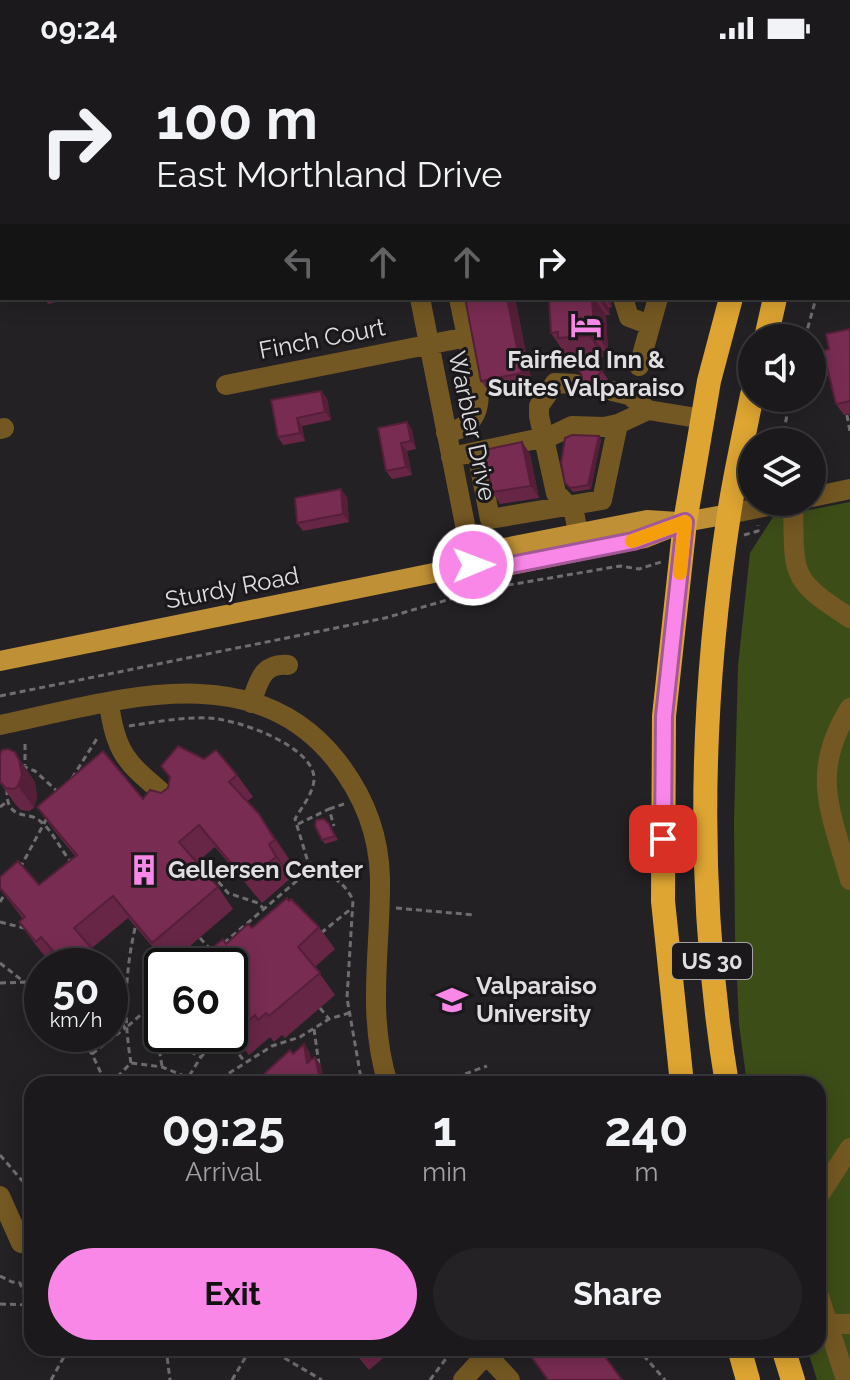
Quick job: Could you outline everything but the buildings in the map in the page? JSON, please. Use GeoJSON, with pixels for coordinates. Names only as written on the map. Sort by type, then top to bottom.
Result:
{"type":"FeatureCollection","features":[{"type":"Feature","properties":{"kind":"highway","name":"US 30"},"geometry":{"type":"LineString","coordinates":[[681,1076],[663,885],[664,716],[685,522],[709,381],[730,300]]}},
{"type":"Feature","properties":{"kind":"highway"},"geometry":{"type":"LineString","coordinates":[[769,324],[775,300]]}},
{"type":"Feature","properties":{"kind":"highway","name":"US 30"},"geometry":{"type":"LineString","coordinates":[[726,1076],[708,917],[706,774],[713,649],[729,514],[749,412]]}},
{"type":"Feature","properties":{"kind":"highway"},"geometry":{"type":"LineString","coordinates":[[741,1356],[748,1380]]}},
{"type":"Feature","properties":{"kind":"highway"},"geometry":{"type":"LineString","coordinates":[[786,1356],[793,1380]]}},
{"type":"Feature","properties":{"kind":"main road","name":"Sturdy Road"},"geometry":{"type":"LineString","coordinates":[[0,661],[473,565],[501,567],[633,541],[685,522],[729,514]]}},
{"type":"Feature","properties":{"kind":"main road","name":"Sturdy Road"},"geometry":{"type":"LineString","coordinates":[[473,565],[499,549],[647,520],[685,522]]}},
{"type":"Feature","properties":{"kind":"street","name":"Warbler Drive"},"geometry":{"type":"LineString","coordinates":[[420,300],[473,565]]}},
{"type":"Feature","properties":{"kind":"street"},"geometry":{"type":"LineString","coordinates":[[446,433],[466,426],[477,415],[480,404],[459,300]]}},
{"type":"Feature","properties":{"kind":"street"},"geometry":{"type":"LineString","coordinates":[[624,300],[629,317],[650,325]]}},
{"type":"Feature","properties":{"kind":"street"},"geometry":{"type":"LineString","coordinates":[[639,366],[657,300]]}},
{"type":"Feature","properties":{"kind":"street","name":"Finch Court"},"geometry":{"type":"LineString","coordinates":[[226,385],[467,337]]}},
{"type":"Feature","properties":{"kind":"street"},"geometry":{"type":"LineString","coordinates":[[571,535],[574,512],[556,493],[539,406],[555,383],[575,384]]}},
{"type":"Feature","properties":{"kind":"street"},"geometry":{"type":"LineString","coordinates":[[612,391],[629,395],[648,410],[703,419]]}},
{"type":"Feature","properties":{"kind":"street"},"geometry":{"type":"LineString","coordinates":[[451,457],[544,438],[572,426],[618,424],[648,410]]}},
{"type":"Feature","properties":{"kind":"street"},"geometry":{"type":"LineString","coordinates":[[477,452],[490,519],[602,500],[618,424]]}},
{"type":"Feature","properties":{"kind":"street"},"geometry":{"type":"LineString","coordinates":[[826,494],[850,489]]}},
{"type":"Feature","properties":{"kind":"street","name":"Sturdy Road"},"geometry":{"type":"LineString","coordinates":[[729,514],[738,512]]}},
{"type":"Feature","properties":{"kind":"street"},"geometry":{"type":"LineString","coordinates":[[793,516],[798,575],[815,596],[850,618]]}},
{"type":"Feature","properties":{"kind":"street"},"geometry":{"type":"LineString","coordinates":[[251,703],[264,670],[270,666],[288,665]]}},
{"type":"Feature","properties":{"kind":"street"},"geometry":{"type":"LineString","coordinates":[[0,725],[173,692],[205,693],[272,709],[303,727],[325,746],[361,797],[371,823],[380,877],[375,1013],[387,1076]]}},
{"type":"Feature","properties":{"kind":"street"},"geometry":{"type":"LineString","coordinates":[[109,703],[113,731],[126,760],[173,802]]}},
{"type":"Feature","properties":{"kind":"street"},"geometry":{"type":"LineString","coordinates":[[849,873],[833,823],[825,773],[832,741],[850,708]]}},
{"type":"Feature","properties":{"kind":"street"},"geometry":{"type":"LineString","coordinates":[[826,1185],[850,1148]]}},
{"type":"Feature","properties":{"kind":"street"},"geometry":{"type":"LineString","coordinates":[[5,1187],[21,1243]]}},
{"type":"Feature","properties":{"kind":"street"},"geometry":{"type":"LineString","coordinates":[[846,1380],[826,1324],[850,1324]]}},
{"type":"Feature","properties":{"kind":"street"},"geometry":{"type":"LineString","coordinates":[[463,1380],[485,1356]]}},
{"type":"Feature","properties":{"kind":"street"},"geometry":{"type":"LineString","coordinates":[[493,1356],[510,1380]]}},
{"type":"Feature","properties":{"kind":"path"},"geometry":{"type":"LineString","coordinates":[[809,324],[815,300]]}},
{"type":"Feature","properties":{"kind":"path"},"geometry":{"type":"LineString","coordinates":[[826,374],[833,373]]}},
{"type":"Feature","properties":{"kind":"path"},"geometry":{"type":"LineString","coordinates":[[847,415],[850,432]]}},
{"type":"Feature","properties":{"kind":"path"},"geometry":{"type":"LineString","coordinates":[[0,696],[385,618],[485,589],[620,566],[639,569]]}},
{"type":"Feature","properties":{"kind":"path"},"geometry":{"type":"LineString","coordinates":[[125,727],[164,720],[209,718],[256,730],[306,758],[314,780],[295,819],[296,825],[308,862],[338,879],[347,889],[352,906],[347,998],[361,1076]]}},
{"type":"Feature","properties":{"kind":"path"},"geometry":{"type":"LineString","coordinates":[[69,783],[99,736]]}},
{"type":"Feature","properties":{"kind":"path"},"geometry":{"type":"LineString","coordinates":[[25,744],[25,765]]}},
{"type":"Feature","properties":{"kind":"path"},"geometry":{"type":"LineString","coordinates":[[17,766],[25,765],[61,796]]}},
{"type":"Feature","properties":{"kind":"path"},"geometry":{"type":"LineString","coordinates":[[7,782],[8,801],[12,809],[23,816],[33,815],[44,824],[74,864]]}},
{"type":"Feature","properties":{"kind":"path"},"geometry":{"type":"LineString","coordinates":[[0,807],[8,801]]}},
{"type":"Feature","properties":{"kind":"path"},"geometry":{"type":"LineString","coordinates":[[296,825],[329,809],[334,826]]}},
{"type":"Feature","properties":{"kind":"path"},"geometry":{"type":"LineString","coordinates":[[15,876],[50,815]]}},
{"type":"Feature","properties":{"kind":"path"},"geometry":{"type":"LineString","coordinates":[[195,854],[228,893],[258,903],[263,908]]}},
{"type":"Feature","properties":{"kind":"path"},"geometry":{"type":"LineString","coordinates":[[223,944],[314,866]]}},
{"type":"Feature","properties":{"kind":"path"},"geometry":{"type":"LineString","coordinates":[[0,902],[7,889]]}},
{"type":"Feature","properties":{"kind":"path"},"geometry":{"type":"LineString","coordinates":[[318,936],[352,906],[475,915]]}},
{"type":"Feature","properties":{"kind":"path"},"geometry":{"type":"LineString","coordinates":[[128,975],[136,921]]}},
{"type":"Feature","properties":{"kind":"path"},"geometry":{"type":"LineString","coordinates":[[0,922],[23,927],[33,934]]}},
{"type":"Feature","properties":{"kind":"path"},"geometry":{"type":"LineString","coordinates":[[200,938],[209,948]]}},
{"type":"Feature","properties":{"kind":"path"},"geometry":{"type":"LineString","coordinates":[[0,963],[24,980]]}},
{"type":"Feature","properties":{"kind":"path"},"geometry":{"type":"LineString","coordinates":[[0,983],[24,982]]}},
{"type":"Feature","properties":{"kind":"path"},"geometry":{"type":"LineString","coordinates":[[320,1008],[329,1019]]}},
{"type":"Feature","properties":{"kind":"path"},"geometry":{"type":"LineString","coordinates":[[128,1025],[144,1011]]}},
{"type":"Feature","properties":{"kind":"path"},"geometry":{"type":"LineString","coordinates":[[224,1076],[272,1046],[300,1037],[329,1019],[349,1013]]}},
{"type":"Feature","properties":{"kind":"path"},"geometry":{"type":"LineString","coordinates":[[314,1029],[319,1066]]}},
{"type":"Feature","properties":{"kind":"path"},"geometry":{"type":"LineString","coordinates":[[294,1030],[300,1037]]}},
{"type":"Feature","properties":{"kind":"path"},"geometry":{"type":"LineString","coordinates":[[117,1076],[131,1063],[162,1067],[189,1076],[201,1057],[223,1034],[245,1062]]}},
{"type":"Feature","properties":{"kind":"path"},"geometry":{"type":"LineString","coordinates":[[128,1041],[131,1063]]}},
{"type":"Feature","properties":{"kind":"path"},"geometry":{"type":"LineString","coordinates":[[95,1052],[92,1054],[104,1076]]}},
{"type":"Feature","properties":{"kind":"path"},"geometry":{"type":"LineString","coordinates":[[160,1052],[162,1067]]}},
{"type":"Feature","properties":{"kind":"path"},"geometry":{"type":"LineString","coordinates":[[191,1052],[201,1057]]}},
{"type":"Feature","properties":{"kind":"path"},"geometry":{"type":"LineString","coordinates":[[459,1076],[487,1066]]}},
{"type":"Feature","properties":{"kind":"path"},"geometry":{"type":"LineString","coordinates":[[0,1155],[24,1183]]}},
{"type":"Feature","properties":{"kind":"path"},"geometry":{"type":"LineString","coordinates":[[5,1187],[19,1178]]}},
{"type":"Feature","properties":{"kind":"path"},"geometry":{"type":"LineString","coordinates":[[0,1276],[20,1283],[24,1292]]}},
{"type":"Feature","properties":{"kind":"path"},"geometry":{"type":"LineString","coordinates":[[0,1304],[24,1305]]}},
{"type":"Feature","properties":{"kind":"path"},"geometry":{"type":"LineString","coordinates":[[51,1380],[64,1356]]}},
{"type":"Feature","properties":{"kind":"path"},"geometry":{"type":"LineString","coordinates":[[167,1356],[170,1380]]}},
{"type":"Feature","properties":{"kind":"path"},"geometry":{"type":"LineString","coordinates":[[232,1380],[246,1356]]}},
{"type":"Feature","properties":{"kind":"path"},"geometry":{"type":"LineString","coordinates":[[281,1356],[322,1380]]}},
{"type":"Feature","properties":{"kind":"path"},"geometry":{"type":"LineString","coordinates":[[430,1380],[448,1356]]}},
{"type":"Feature","properties":{"kind":"path"},"geometry":{"type":"LineString","coordinates":[[644,1356],[665,1380]]}},
{"type":"Feature","properties":{"kind":"green space"},"geometry":{"type":"Polygon","coordinates":[[[850,502],[850,1380],[817,1380],[810,1356],[826,1356],[826,1076],[746,1076],[739,1024],[734,822],[738,666],[750,553],[773,517],[826,516],[826,507],[850,502]]]}},
{"type":"Feature","properties":{"kind":"slow traffic"},"geometry":{"type":"LineString","coordinates":[[632,541],[685,522],[680,573]]}},
{"type":"Feature","properties":{"kind":"place","name":"Fairfield Inn & Suites Valparaiso"},"geometry":{"type":"Point","coordinates":[586,325]}},
{"type":"Feature","properties":{"kind":"place","name":"Gellersen Center"},"geometry":{"type":"Point","coordinates":[144,870]}},
{"type":"Feature","properties":{"kind":"place","name":"Valparaiso University"},"geometry":{"type":"Point","coordinates":[452,1000]}},
{"type":"Feature","properties":{"kind":"route"},"geometry":{"type":"LineString","coordinates":[[473,565],[501,567],[633,541],[685,522],[664,716],[663,839]]}}]}
